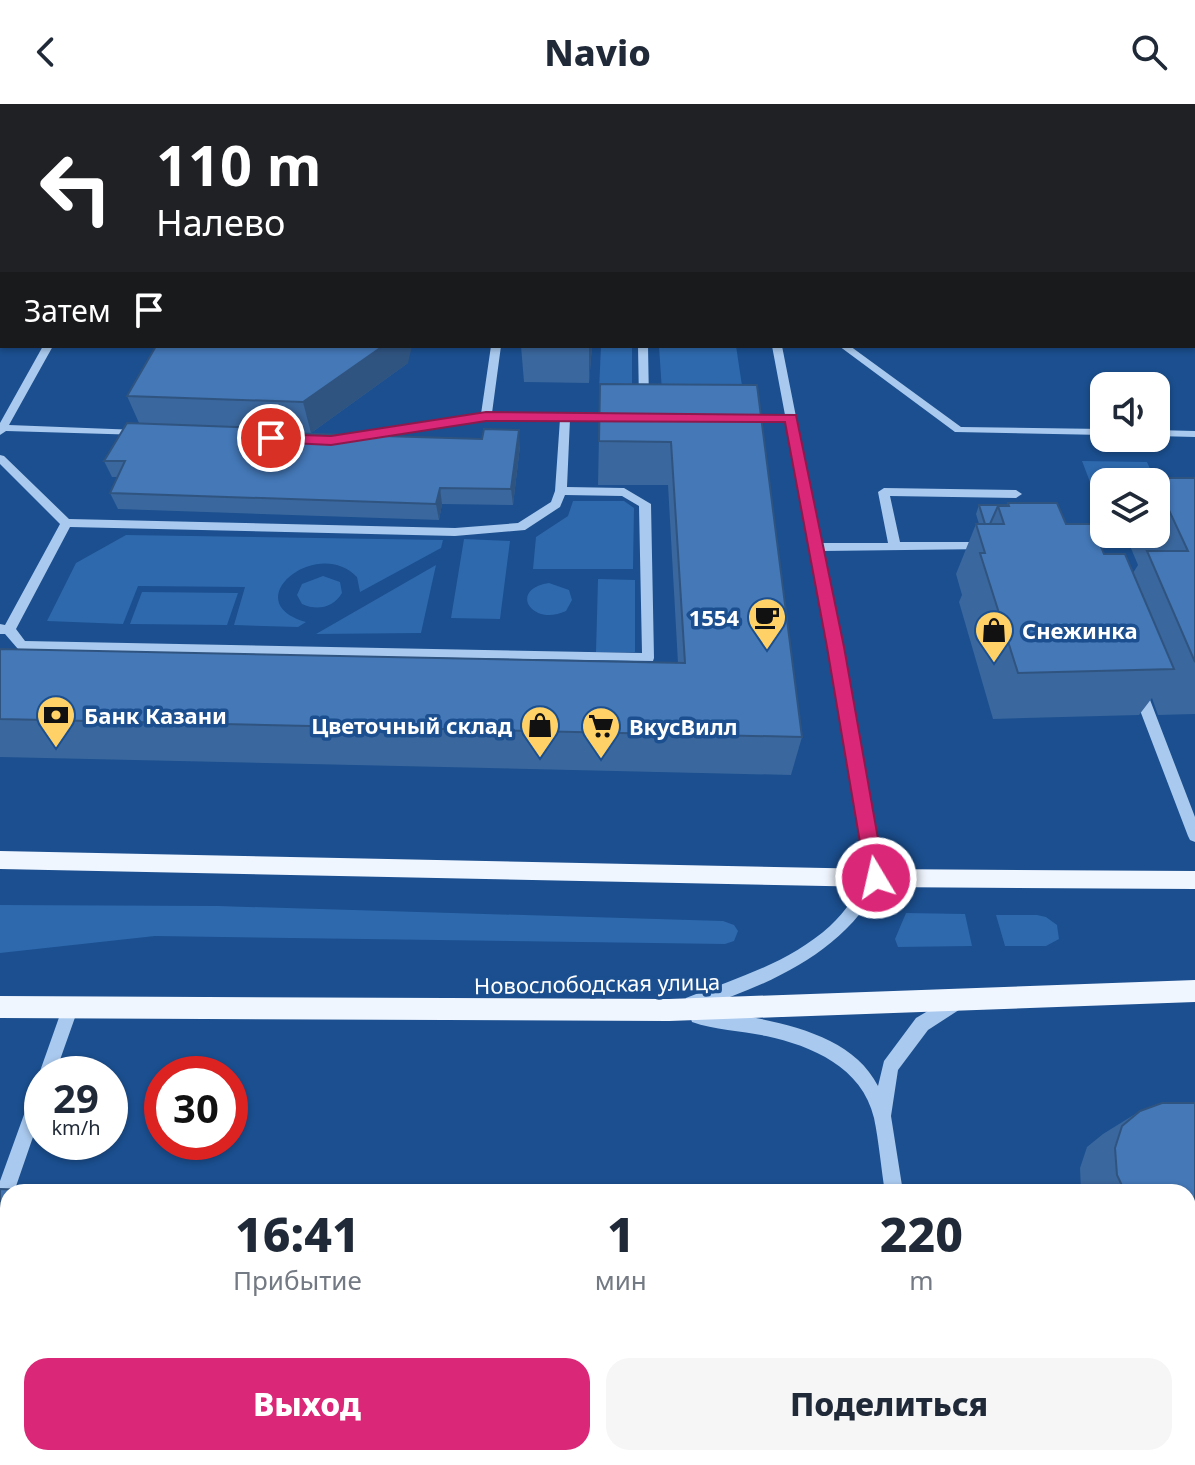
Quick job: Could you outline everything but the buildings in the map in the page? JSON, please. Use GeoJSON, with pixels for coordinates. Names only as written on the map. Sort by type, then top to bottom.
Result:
{"type":"FeatureCollection","features":[{"type":"Feature","properties":{"kind":"main road"},"geometry":{"type":"LineString","coordinates":[[0,860],[876,878],[1195,880]]}},
{"type":"Feature","properties":{"kind":"main road","name":"Новослободская улица"},"geometry":{"type":"LineString","coordinates":[[0,1007],[669,1010],[1195,991]]}},
{"type":"Feature","properties":{"kind":"street"},"geometry":{"type":"LineString","coordinates":[[47,348],[1,430],[143,433]]}},
{"type":"Feature","properties":{"kind":"street"},"geometry":{"type":"LineString","coordinates":[[486,416],[496,348]]}},
{"type":"Feature","properties":{"kind":"street"},"geometry":{"type":"LineString","coordinates":[[643,348],[644,417]]}},
{"type":"Feature","properties":{"kind":"street"},"geometry":{"type":"LineString","coordinates":[[669,1010],[753,983],[822,942],[850,915],[876,878],[817,547],[777,348]]}},
{"type":"Feature","properties":{"kind":"street"},"geometry":{"type":"LineString","coordinates":[[847,348],[959,430],[1090,432]]}},
{"type":"Feature","properties":{"kind":"street"},"geometry":{"type":"LineString","coordinates":[[331,440],[486,416],[628,417]]}},
{"type":"Feature","properties":{"kind":"street"},"geometry":{"type":"LineString","coordinates":[[0,458],[66,523],[455,532],[521,527],[556,504],[561,491],[565,416]]}},
{"type":"Feature","properties":{"kind":"street"},"geometry":{"type":"LineString","coordinates":[[729,418],[791,418]]}},
{"type":"Feature","properties":{"kind":"street"},"geometry":{"type":"LineString","coordinates":[[1170,434],[1193,436]]}},
{"type":"Feature","properties":{"kind":"street"},"geometry":{"type":"LineString","coordinates":[[66,523],[5,630],[19,651],[648,658],[645,504],[624,492],[561,491]]}},
{"type":"Feature","properties":{"kind":"street"},"geometry":{"type":"LineString","coordinates":[[895,546],[884,492],[1016,494]]}},
{"type":"Feature","properties":{"kind":"street"},"geometry":{"type":"LineString","coordinates":[[817,547],[1005,546]]}},
{"type":"Feature","properties":{"kind":"street"},"geometry":{"type":"LineString","coordinates":[[1134,679],[1195,836]]}},
{"type":"Feature","properties":{"kind":"street"},"geometry":{"type":"LineString","coordinates":[[882,1116],[890,1067],[922,1024],[963,998]]}},
{"type":"Feature","properties":{"kind":"street"},"geometry":{"type":"LineString","coordinates":[[53,1056],[70,1009]]}},
{"type":"Feature","properties":{"kind":"street"},"geometry":{"type":"LineString","coordinates":[[669,1010],[804,1037],[843,1060],[864,1078],[882,1116],[893,1184]]}},
{"type":"Feature","properties":{"kind":"street"},"geometry":{"type":"LineString","coordinates":[[8,1184],[24,1138]]}},
{"type":"Feature","properties":{"kind":"shaded area"},"geometry":{"type":"Polygon","coordinates":[[[601,348],[632,348],[632,391],[599,390],[601,348]]]}},
{"type":"Feature","properties":{"kind":"shaded area"},"geometry":{"type":"Polygon","coordinates":[[[659,348],[736,348],[743,392],[662,392],[659,348]]]}},
{"type":"Feature","properties":{"kind":"shaded area"},"geometry":{"type":"Polygon","coordinates":[[[1082,461],[1147,462],[1150,468],[1090,468],[1090,482],[1082,461]]]}},
{"type":"Feature","properties":{"kind":"shaded area"},"geometry":{"type":"Polygon","coordinates":[[[573,501],[624,501],[634,508],[633,569],[533,569],[536,537],[568,516],[573,501]]]}},
{"type":"Feature","properties":{"kind":"shaded area"},"geometry":{"type":"Polygon","coordinates":[[[126,535],[443,540],[441,548],[360,592],[357,577],[340,566],[322,564],[290,576],[280,588],[278,601],[286,613],[306,622],[298,627],[234,625],[245,587],[138,586],[123,624],[47,621],[76,563],[126,535]]]}},
{"type":"Feature","properties":{"kind":"shaded area"},"geometry":{"type":"Polygon","coordinates":[[[464,539],[510,541],[500,619],[451,618],[464,539]]]}},
{"type":"Feature","properties":{"kind":"shaded area"},"geometry":{"type":"Polygon","coordinates":[[[436,565],[421,633],[316,634],[436,565]]]}},
{"type":"Feature","properties":{"kind":"shaded area"},"geometry":{"type":"Polygon","coordinates":[[[323,576],[340,582],[342,593],[324,607],[302,604],[297,595],[302,584],[323,576]]]}},
{"type":"Feature","properties":{"kind":"shaded area"},"geometry":{"type":"Polygon","coordinates":[[[598,579],[635,580],[635,652],[596,652],[598,579]]]}},
{"type":"Feature","properties":{"kind":"shaded area"},"geometry":{"type":"Polygon","coordinates":[[[549,583],[569,590],[572,600],[566,611],[554,615],[543,614],[529,605],[529,592],[549,583]]]}},
{"type":"Feature","properties":{"kind":"shaded area"},"geometry":{"type":"Polygon","coordinates":[[[142,592],[238,593],[227,625],[130,624],[142,592]]]}},
{"type":"Feature","properties":{"kind":"shaded area"},"geometry":{"type":"Polygon","coordinates":[[[0,905],[218,906],[723,921],[734,925],[738,931],[734,941],[725,944],[155,936],[0,953],[0,905]]]}},
{"type":"Feature","properties":{"kind":"shaded area"},"geometry":{"type":"Polygon","coordinates":[[[906,913],[965,914],[972,946],[898,947],[895,939],[906,913]]]}},
{"type":"Feature","properties":{"kind":"shaded area"},"geometry":{"type":"Polygon","coordinates":[[[996,915],[1046,917],[1057,925],[1059,939],[1046,946],[1005,946],[996,915]]]}},
{"type":"Feature","properties":{"kind":"place","name":"1554"},"geometry":{"type":"Point","coordinates":[767,651]}},
{"type":"Feature","properties":{"kind":"place","name":"Снежинка"},"geometry":{"type":"Point","coordinates":[994,664]}},
{"type":"Feature","properties":{"kind":"place","name":"Банк Казани"},"geometry":{"type":"Point","coordinates":[56,749]}},
{"type":"Feature","properties":{"kind":"place","name":"Цветочный склад"},"geometry":{"type":"Point","coordinates":[540,759]}},
{"type":"Feature","properties":{"kind":"place","name":"ВкусВилл"},"geometry":{"type":"Point","coordinates":[601,760]}},
{"type":"Feature","properties":{"kind":"route"},"geometry":{"type":"LineString","coordinates":[[271,438],[331,440],[486,416],[791,418],[836,647],[876,878]]}}]}
